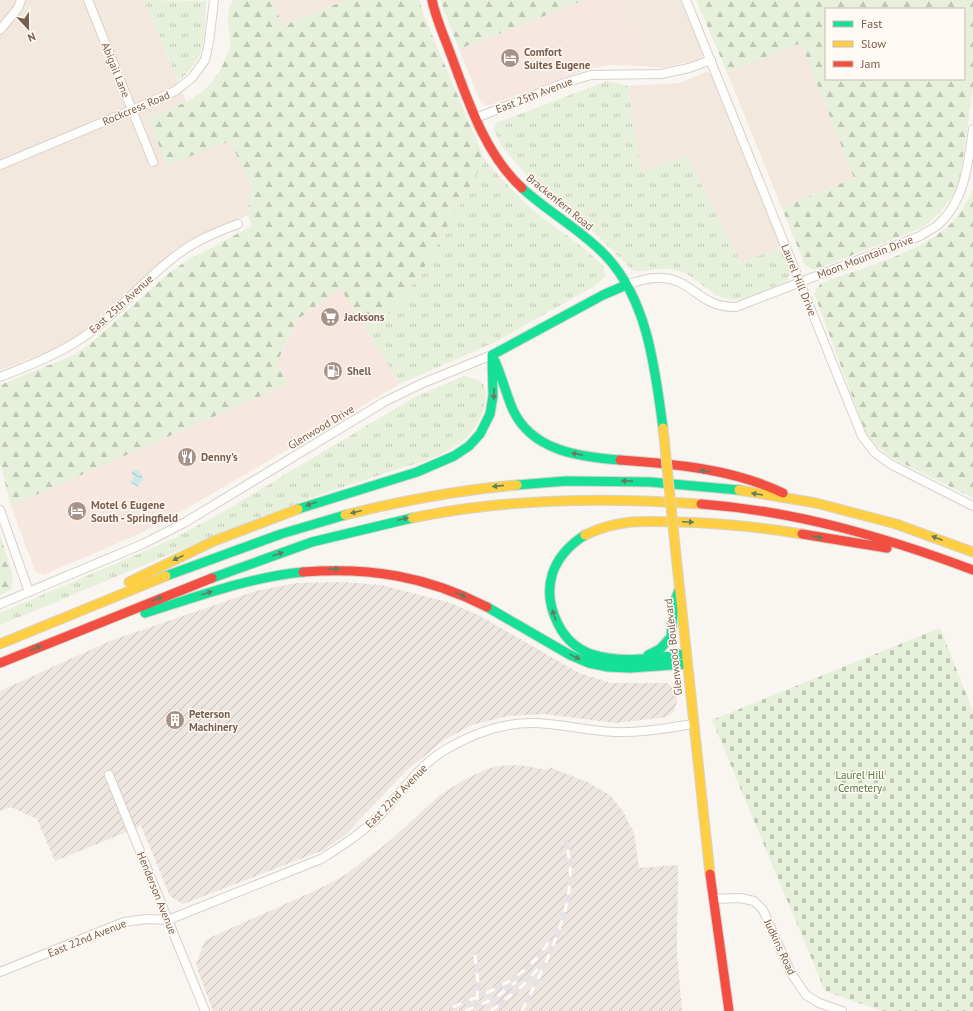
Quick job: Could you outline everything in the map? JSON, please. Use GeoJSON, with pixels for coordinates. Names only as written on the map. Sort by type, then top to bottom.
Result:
{"type":"FeatureCollection","features":[{"type":"Feature","properties":{"kind":"main road","name":"Brackenfern Road"},"geometry":{"type":"LineString","coordinates":[[432,0],[439,23],[476,118],[492,149],[518,185],[599,249],[614,266],[626,285]]}},
{"type":"Feature","properties":{"kind":"main road","name":"Glenwood Drive"},"geometry":{"type":"LineString","coordinates":[[492,355],[603,295],[626,285]]}},
{"type":"Feature","properties":{"kind":"main road","name":"Glenwood Boulevard"},"geometry":{"type":"LineString","coordinates":[[626,285],[638,312],[653,358],[663,428],[686,664],[729,1011]]}},
{"type":"Feature","properties":{"kind":"main road"},"geometry":{"type":"LineString","coordinates":[[492,355],[501,372],[512,407],[522,425],[533,436],[547,444],[564,451],[582,455],[649,462],[729,475],[772,487],[795,500]]}},
{"type":"Feature","properties":{"kind":"main road"},"geometry":{"type":"LineString","coordinates":[[49,624],[134,580],[220,539],[316,502],[426,468],[444,461],[465,449],[479,435],[493,406],[494,390],[492,355]]}},
{"type":"Feature","properties":{"kind":"main road"},"geometry":{"type":"LineString","coordinates":[[0,644],[254,543],[323,520],[376,507],[446,493],[516,484],[586,481],[656,482],[709,486],[795,500],[854,512],[912,529],[973,552]]}},
{"type":"Feature","properties":{"kind":"main road"},"geometry":{"type":"LineString","coordinates":[[0,663],[242,566],[311,543],[428,514],[500,504],[569,499],[622,499],[736,508],[818,521],[930,554],[973,570]]}},
{"type":"Feature","properties":{"kind":"main road"},"geometry":{"type":"LineString","coordinates":[[685,654],[611,659],[594,655],[578,648],[565,635],[555,620],[549,592],[551,576],[557,562],[568,546],[582,536],[600,527],[648,520],[736,524],[930,554]]}},
{"type":"Feature","properties":{"kind":"main road"},"geometry":{"type":"LineString","coordinates":[[62,638],[255,580],[327,569],[362,570],[395,574],[424,581],[454,592],[482,604],[574,658],[594,665],[625,669],[686,664]]}},
{"type":"Feature","properties":{"kind":"main road"},"geometry":{"type":"LineString","coordinates":[[643,658],[660,650],[671,637],[674,603],[679,590]]}},
{"type":"Feature","properties":{"kind":"street"},"geometry":{"type":"LineString","coordinates":[[0,30],[18,8],[22,0]]}},
{"type":"Feature","properties":{"kind":"street","name":"Abigail Lane"},"geometry":{"type":"LineString","coordinates":[[88,0],[153,162]]}},
{"type":"Feature","properties":{"kind":"street","name":"Rockcress Road"},"geometry":{"type":"LineString","coordinates":[[0,164],[175,91],[192,78],[205,60],[209,42],[214,0]]}},
{"type":"Feature","properties":{"kind":"street","name":"Laurel Hill Drive"},"geometry":{"type":"LineString","coordinates":[[686,0],[862,436],[874,452],[892,465],[973,506]]}},
{"type":"Feature","properties":{"kind":"street","name":"East 25th Avenue"},"geometry":{"type":"LineString","coordinates":[[476,118],[564,83],[591,74],[661,74],[689,68],[711,60]]}},
{"type":"Feature","properties":{"kind":"street","name":"Moon Mountain Drive"},"geometry":{"type":"LineString","coordinates":[[626,285],[647,279],[664,278],[680,282],[710,301],[723,306],[736,307],[920,236],[940,223],[953,207],[964,184],[973,129]]}},
{"type":"Feature","properties":{"kind":"street","name":"East 25th Avenue"},"geometry":{"type":"LineString","coordinates":[[0,377],[41,361],[66,348],[96,327],[162,267],[182,251],[224,229],[238,224]]}},
{"type":"Feature","properties":{"kind":"street","name":"Glenwood Drive"},"geometry":{"type":"LineString","coordinates":[[0,604],[143,544],[184,523],[384,402],[423,383],[492,355]]}},
{"type":"Feature","properties":{"kind":"street"},"geometry":{"type":"LineString","coordinates":[[0,510],[29,592]]}},
{"type":"Feature","properties":{"kind":"street","name":"East 22nd Avenue"},"geometry":{"type":"LineString","coordinates":[[0,972],[124,922],[147,919],[168,920],[320,859],[343,846],[365,829],[383,812],[423,766],[444,751],[471,735],[498,726],[524,723],[547,724],[614,732],[643,731],[693,724]]}},
{"type":"Feature","properties":{"kind":"street","name":"Henderson Avenue"},"geometry":{"type":"LineString","coordinates":[[109,775],[205,1011]]}},
{"type":"Feature","properties":{"kind":"street","name":"Judkins Road"},"geometry":{"type":"LineString","coordinates":[[714,899],[740,898],[754,901],[763,910],[791,973],[806,995],[819,1003],[842,1011]]}},
{"type":"Feature","properties":{"kind":"shaded area"},"geometry":{"type":"Polygon","coordinates":[[[0,0],[144,0],[187,103],[149,119],[167,165],[230,140],[251,185],[248,215],[176,249],[83,332],[62,346],[0,370],[0,0]]]}},
{"type":"Feature","properties":{"kind":"shaded area"},"geometry":{"type":"Polygon","coordinates":[[[272,0],[346,0],[282,26],[272,0]]]}},
{"type":"Feature","properties":{"kind":"shaded area"},"geometry":{"type":"Polygon","coordinates":[[[585,0],[620,0],[644,66],[612,65],[588,69],[487,106],[481,103],[459,49],[585,0]]]}},
{"type":"Feature","properties":{"kind":"shaded area"},"geometry":{"type":"Polygon","coordinates":[[[620,0],[682,0],[704,53],[700,59],[663,68],[644,66],[620,0]]]}},
{"type":"Feature","properties":{"kind":"shaded area"},"geometry":{"type":"Polygon","coordinates":[[[801,43],[854,178],[782,208],[727,72],[801,43]]]}},
{"type":"Feature","properties":{"kind":"shaded area"},"geometry":{"type":"Polygon","coordinates":[[[706,72],[712,74],[782,247],[741,263],[687,156],[641,171],[628,86],[680,83],[706,72]]]}},
{"type":"Feature","properties":{"kind":"shaded area"},"geometry":{"type":"Polygon","coordinates":[[[340,287],[400,384],[179,513],[137,535],[43,575],[35,571],[11,506],[288,384],[277,362],[297,321],[340,287]]]}},
{"type":"Feature","properties":{"kind":"shaded area"},"geometry":{"type":"Polygon","coordinates":[[[342,582],[381,585],[451,603],[480,616],[579,673],[611,683],[667,683],[675,689],[677,702],[674,711],[666,717],[616,723],[544,714],[507,716],[472,725],[444,740],[406,771],[345,835],[324,850],[183,904],[170,896],[141,826],[55,861],[37,819],[11,807],[0,811],[0,691],[110,641],[256,591],[297,583],[342,582]]]}},
{"type":"Feature","properties":{"kind":"shaded area"},"geometry":{"type":"Polygon","coordinates":[[[520,765],[547,770],[549,767],[587,782],[610,795],[622,810],[634,833],[639,868],[678,865],[677,951],[682,1011],[213,1011],[196,965],[205,940],[323,887],[345,875],[386,844],[439,796],[462,781],[487,769],[500,766],[520,765]]]}},
{"type":"Feature","properties":{"kind":"green space"},"geometry":{"type":"Polygon","coordinates":[[[144,0],[206,1],[204,36],[200,55],[188,72],[178,81],[144,0]]]}},
{"type":"Feature","properties":{"kind":"green space"},"geometry":{"type":"Polygon","coordinates":[[[233,0],[272,0],[283,26],[346,0],[420,0],[422,11],[485,160],[421,273],[392,311],[366,329],[340,288],[297,320],[277,362],[288,384],[11,506],[0,462],[0,385],[74,355],[91,343],[169,273],[188,260],[252,226],[248,215],[251,185],[230,141],[167,165],[148,118],[172,109],[193,98],[203,91],[218,74],[230,47],[228,12],[233,0]]]}},
{"type":"Feature","properties":{"kind":"green space"},"geometry":{"type":"Polygon","coordinates":[[[441,0],[585,0],[459,49],[441,0]]]}},
{"type":"Feature","properties":{"kind":"green space"},"geometry":{"type":"Polygon","coordinates":[[[696,0],[973,0],[973,87],[961,172],[955,193],[940,212],[922,228],[814,270],[805,265],[782,208],[854,178],[801,43],[727,72],[696,0]]]}},
{"type":"Feature","properties":{"kind":"green space"},"geometry":{"type":"Polygon","coordinates":[[[607,81],[628,86],[641,171],[687,156],[741,263],[782,247],[791,271],[788,280],[758,293],[733,300],[713,293],[694,278],[679,271],[665,269],[633,271],[581,219],[534,184],[503,148],[494,130],[496,123],[607,81]]]}},
{"type":"Feature","properties":{"kind":"green space"},"geometry":{"type":"Polygon","coordinates":[[[485,160],[532,209],[596,259],[604,267],[605,277],[596,285],[495,342],[400,384],[366,329],[392,311],[421,273],[485,160]]]}},
{"type":"Feature","properties":{"kind":"green space"},"geometry":{"type":"Polygon","coordinates":[[[973,190],[973,498],[892,458],[877,446],[865,431],[814,293],[821,283],[868,267],[930,240],[952,222],[960,212],[973,190]]]}},
{"type":"Feature","properties":{"kind":"green space"},"geometry":{"type":"Polygon","coordinates":[[[464,376],[478,380],[482,383],[486,395],[485,401],[477,425],[466,438],[446,452],[421,462],[300,502],[187,547],[0,625],[0,613],[173,539],[221,513],[413,398],[464,376]]]}},
{"type":"Feature","properties":{"kind":"green space"},"geometry":{"type":"Polygon","coordinates":[[[0,535],[13,575],[11,590],[0,595],[0,535]]]}},
{"type":"Feature","properties":{"kind":"green space","name":"Laurel Hill Cemetery"},"geometry":{"type":"Polygon","coordinates":[[[940,628],[973,711],[973,1011],[882,1011],[825,991],[712,720],[940,628]]]}},
{"type":"Feature","properties":{"kind":"water"},"geometry":{"type":"Polygon","coordinates":[[[138,469],[144,479],[137,487],[130,482],[134,477],[131,472],[138,469]]]}},
{"type":"Feature","properties":{"kind":"railway"},"geometry":{"type":"LineString","coordinates":[[522,1011],[552,947],[564,913],[568,896],[570,875],[570,861],[566,843]]}},
{"type":"Feature","properties":{"kind":"railway"},"geometry":{"type":"LineString","coordinates":[[453,1007],[495,989],[518,975],[529,966],[549,942]]}},
{"type":"Feature","properties":{"kind":"railway"},"geometry":{"type":"LineString","coordinates":[[475,955],[478,983],[477,1001]]}},
{"type":"Feature","properties":{"kind":"railway"},"geometry":{"type":"LineString","coordinates":[[491,1011],[522,986],[538,969]]}},
{"type":"Feature","properties":{"kind":"railway"},"geometry":{"type":"LineString","coordinates":[[465,1011],[494,999],[516,982]]}},
{"type":"Feature","properties":{"kind":"traffic: fast"},"geometry":{"type":"LineString","coordinates":[[522,188],[595,246],[605,255],[620,273],[631,293],[647,336],[657,382],[663,428]]}},
{"type":"Feature","properties":{"kind":"traffic: fast"},"geometry":{"type":"LineString","coordinates":[[492,355],[603,295],[626,285]]}},
{"type":"Feature","properties":{"kind":"traffic: fast"},"geometry":{"type":"LineString","coordinates":[[298,509],[417,472],[454,456],[469,446],[480,434],[490,414],[493,396],[492,355]]}},
{"type":"Feature","properties":{"kind":"traffic: fast"},"geometry":{"type":"LineString","coordinates":[[495,361],[513,410],[521,424],[532,435],[545,443],[574,454],[620,460]]}},
{"type":"Feature","properties":{"kind":"traffic: fast"},"geometry":{"type":"LineString","coordinates":[[517,485],[566,481],[650,482],[739,490]]}},
{"type":"Feature","properties":{"kind":"traffic: fast"},"geometry":{"type":"LineString","coordinates":[[166,576],[281,534],[345,515]]}},
{"type":"Feature","properties":{"kind":"traffic: fast"},"geometry":{"type":"LineString","coordinates":[[212,578],[312,542],[412,518]]}},
{"type":"Feature","properties":{"kind":"traffic: fast"},"geometry":{"type":"LineString","coordinates":[[585,535],[574,543],[557,563],[552,574],[550,586],[550,598],[553,611],[558,624],[568,638],[576,646],[586,652],[614,659],[638,659],[685,654]]}},
{"type":"Feature","properties":{"kind":"traffic: fast"},"geometry":{"type":"LineString","coordinates":[[145,613],[243,583],[263,578],[303,572]]}},
{"type":"Feature","properties":{"kind":"traffic: fast"},"geometry":{"type":"LineString","coordinates":[[648,655],[660,649],[671,637],[674,603],[679,590]]}},
{"type":"Feature","properties":{"kind":"traffic: fast"},"geometry":{"type":"LineString","coordinates":[[487,607],[570,655],[589,663],[608,667],[630,668],[687,664]]}},
{"type":"Feature","properties":{"kind":"traffic: slow"},"geometry":{"type":"LineString","coordinates":[[663,428],[676,555]]}},
{"type":"Feature","properties":{"kind":"traffic: slow"},"geometry":{"type":"LineString","coordinates":[[345,515],[430,497],[517,485]]}},
{"type":"Feature","properties":{"kind":"traffic: slow"},"geometry":{"type":"LineString","coordinates":[[739,490],[816,503],[896,524],[973,552]]}},
{"type":"Feature","properties":{"kind":"traffic: slow"},"geometry":{"type":"LineString","coordinates":[[412,518],[484,506],[556,501],[629,500],[701,504]]}},
{"type":"Feature","properties":{"kind":"traffic: slow"},"geometry":{"type":"LineString","coordinates":[[129,582],[214,541],[298,509]]}},
{"type":"Feature","properties":{"kind":"traffic: slow"},"geometry":{"type":"LineString","coordinates":[[585,535],[609,526],[631,522],[653,521],[724,524],[802,534]]}},
{"type":"Feature","properties":{"kind":"traffic: slow"},"geometry":{"type":"LineString","coordinates":[[676,555],[710,874]]}},
{"type":"Feature","properties":{"kind":"traffic: slow"},"geometry":{"type":"LineString","coordinates":[[0,644],[166,576]]}},
{"type":"Feature","properties":{"kind":"traffic: jam"},"geometry":{"type":"LineString","coordinates":[[432,0],[440,28],[479,126],[498,159],[522,188]]}},
{"type":"Feature","properties":{"kind":"traffic: jam"},"geometry":{"type":"LineString","coordinates":[[620,460],[662,463],[724,473],[744,478],[783,493]]}},
{"type":"Feature","properties":{"kind":"traffic: jam"},"geometry":{"type":"LineString","coordinates":[[701,504],[736,507],[806,519],[840,527],[873,536],[973,570]]}},
{"type":"Feature","properties":{"kind":"traffic: jam"},"geometry":{"type":"LineString","coordinates":[[802,534],[887,548]]}},
{"type":"Feature","properties":{"kind":"traffic: jam"},"geometry":{"type":"LineString","coordinates":[[303,572],[351,571],[397,576],[442,588],[487,607]]}},
{"type":"Feature","properties":{"kind":"traffic: jam"},"geometry":{"type":"LineString","coordinates":[[0,663],[212,578]]}},
{"type":"Feature","properties":{"kind":"traffic: jam"},"geometry":{"type":"LineString","coordinates":[[710,874],[729,1011]]}},
{"type":"Feature","properties":{"kind":"place","name":"Comfort Suites Eugene"},"geometry":{"type":"Point","coordinates":[510,58]}},
{"type":"Feature","properties":{"kind":"place","name":"Jacksons"},"geometry":{"type":"Point","coordinates":[330,317]}},
{"type":"Feature","properties":{"kind":"place","name":"Shell"},"geometry":{"type":"Point","coordinates":[333,371]}},
{"type":"Feature","properties":{"kind":"place","name":"Denny's"},"geometry":{"type":"Point","coordinates":[187,457]}},
{"type":"Feature","properties":{"kind":"place","name":"Motel 6 Eugene South - Springfield"},"geometry":{"type":"Point","coordinates":[77,511]}},
{"type":"Feature","properties":{"kind":"place","name":"Peterson Machinery"},"geometry":{"type":"Point","coordinates":[175,720]}}]}
